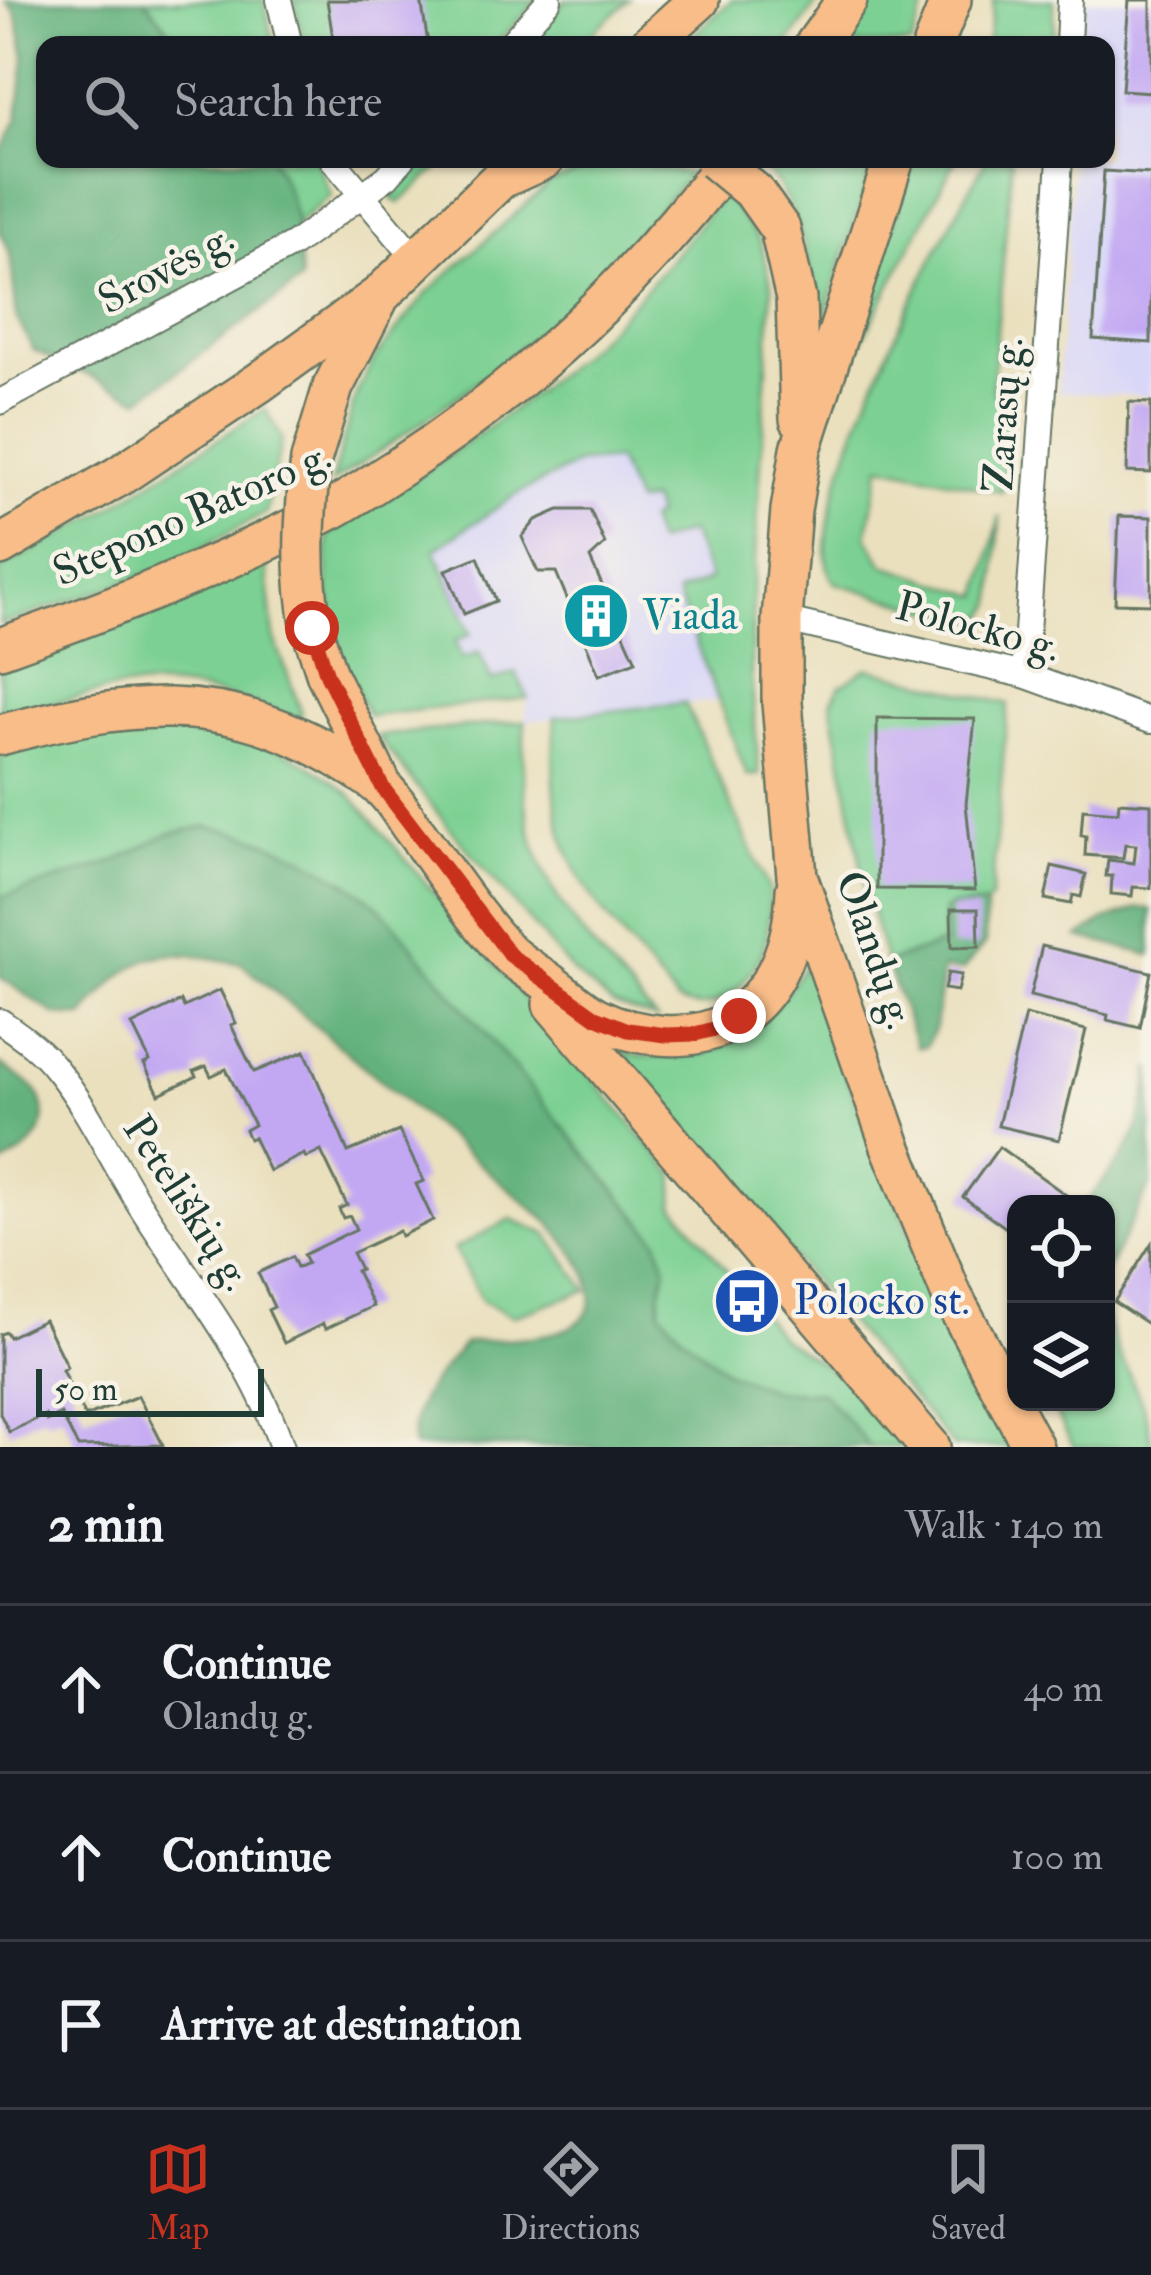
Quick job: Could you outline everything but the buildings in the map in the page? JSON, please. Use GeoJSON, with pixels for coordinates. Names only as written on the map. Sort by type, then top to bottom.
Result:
{"type":"FeatureCollection","features":[{"type":"Feature","properties":{"kind":"main road"},"geometry":{"type":"LineString","coordinates":[[659,36],[699,0]]}},
{"type":"Feature","properties":{"kind":"main road"},"geometry":{"type":"LineString","coordinates":[[821,36],[847,0]]}},
{"type":"Feature","properties":{"kind":"main road"},"geometry":{"type":"LineString","coordinates":[[937,36],[951,0]]}},
{"type":"Feature","properties":{"kind":"main road","name":"Stepono Batoro g."},"geometry":{"type":"LineString","coordinates":[[0,648],[184,578],[331,510],[453,433],[588,320],[722,168]]}},
{"type":"Feature","properties":{"kind":"main road"},"geometry":{"type":"LineString","coordinates":[[725,168],[754,192],[780,229],[796,299],[801,449]]}},
{"type":"Feature","properties":{"kind":"main road"},"geometry":{"type":"LineString","coordinates":[[801,449],[891,168]]}},
{"type":"Feature","properties":{"kind":"main road"},"geometry":{"type":"LineString","coordinates":[[511,169],[379,296],[333,387],[310,460],[303,529],[303,581],[327,675],[383,788],[510,955],[931,1447]]}},
{"type":"Feature","properties":{"kind":"main road","name":"Stepono Batoro g."},"geometry":{"type":"LineString","coordinates":[[0,546],[118,476],[379,296]]}},
{"type":"Feature","properties":{"kind":"main road","name":"Olandų g."},"geometry":{"type":"LineString","coordinates":[[801,449],[782,619],[782,703],[797,876],[891,1146],[944,1277],[1033,1447]]}},
{"type":"Feature","properties":{"kind":"main road"},"geometry":{"type":"LineString","coordinates":[[0,735],[108,709],[194,706],[245,717],[293,735],[383,788]]}},
{"type":"Feature","properties":{"kind":"main road"},"geometry":{"type":"LineString","coordinates":[[510,955],[596,1017],[628,1030],[666,1035],[722,1027],[739,1016],[771,981],[794,926],[797,876]]}},
{"type":"Feature","properties":{"kind":"street"},"geometry":{"type":"LineString","coordinates":[[280,0],[288,36]]}},
{"type":"Feature","properties":{"kind":"street"},"geometry":{"type":"LineString","coordinates":[[517,36],[549,0]]}},
{"type":"Feature","properties":{"kind":"street"},"geometry":{"type":"LineString","coordinates":[[1068,36],[1070,0]]}},
{"type":"Feature","properties":{"kind":"street"},"geometry":{"type":"LineString","coordinates":[[340,168],[415,258]]}},
{"type":"Feature","properties":{"kind":"street","name":"Srovės g."},"geometry":{"type":"LineString","coordinates":[[0,402],[294,244],[393,168]]}},
{"type":"Feature","properties":{"kind":"street","name":"Zarasų g."},"geometry":{"type":"LineString","coordinates":[[1024,675],[1059,168]]}},
{"type":"Feature","properties":{"kind":"street","name":"Polocko g."},"geometry":{"type":"LineString","coordinates":[[782,619],[1024,675],[1151,721]]}},
{"type":"Feature","properties":{"kind":"street","name":"Peteliškių g."},"geometry":{"type":"LineString","coordinates":[[0,1022],[25,1038],[56,1069],[241,1359],[282,1447]]}},
{"type":"Feature","properties":{"kind":"shaded area"},"geometry":{"type":"Polygon","coordinates":[[[1084,0],[1151,0],[1151,396],[1058,392],[1072,168],[1115,168],[1115,36],[1082,36],[1084,0]]]}},
{"type":"Feature","properties":{"kind":"shaded area"},"geometry":{"type":"Polygon","coordinates":[[[617,459],[635,503],[651,499],[656,543],[689,531],[710,580],[677,593],[718,701],[525,721],[528,698],[516,673],[491,681],[462,660],[454,641],[470,634],[435,549],[519,493],[579,463],[617,459]]]}},
{"type":"Feature","properties":{"kind":"green space"},"geometry":{"type":"Polygon","coordinates":[[[5,0],[145,0],[174,36],[36,36],[36,168],[276,168],[291,202],[301,281],[140,399],[33,350],[17,318],[10,254],[0,231],[0,155],[18,118],[25,57],[16,12],[5,0]]]}},
{"type":"Feature","properties":{"kind":"green space"},"geometry":{"type":"Polygon","coordinates":[[[145,0],[264,0],[272,36],[174,36],[145,0]]]}},
{"type":"Feature","properties":{"kind":"green space"},"geometry":{"type":"Polygon","coordinates":[[[294,0],[538,0],[504,36],[303,36],[294,0]]]}},
{"type":"Feature","properties":{"kind":"green space"},"geometry":{"type":"Polygon","coordinates":[[[566,0],[629,0],[588,36],[533,36],[566,0]]]}},
{"type":"Feature","properties":{"kind":"green space"},"geometry":{"type":"Polygon","coordinates":[[[732,0],[819,0],[793,36],[693,36],[732,0]]]}},
{"type":"Feature","properties":{"kind":"green space"},"geometry":{"type":"Polygon","coordinates":[[[865,0],[927,0],[914,36],[839,36],[865,0]]]}},
{"type":"Feature","properties":{"kind":"green space"},"geometry":{"type":"Polygon","coordinates":[[[994,0],[1054,0],[1054,36],[988,36],[994,0]]]}},
{"type":"Feature","properties":{"kind":"green space"},"geometry":{"type":"Polygon","coordinates":[[[277,168],[320,168],[331,195],[297,224],[277,168]]]}},
{"type":"Feature","properties":{"kind":"green space"},"geometry":{"type":"Polygon","coordinates":[[[416,168],[439,168],[399,203],[391,198],[416,168]]]}},
{"type":"Feature","properties":{"kind":"green space"},"geometry":{"type":"Polygon","coordinates":[[[589,168],[657,168],[690,174],[603,272],[529,340],[432,415],[331,483],[357,392],[374,359],[427,293],[551,182],[589,168]]]}},
{"type":"Feature","properties":{"kind":"green space"},"geometry":{"type":"Polygon","coordinates":[[[764,168],[871,168],[819,334],[803,240],[764,168]]]}},
{"type":"Feature","properties":{"kind":"green space"},"geometry":{"type":"Polygon","coordinates":[[[911,168],[951,168],[847,369],[911,168]]]}},
{"type":"Feature","properties":{"kind":"green space"},"geometry":{"type":"Polygon","coordinates":[[[982,168],[1011,168],[992,389],[1007,418],[1002,492],[881,465],[867,536],[884,565],[980,596],[1000,516],[994,603],[987,616],[971,622],[835,583],[826,551],[833,502],[852,441],[940,244],[982,168]]]}},
{"type":"Feature","properties":{"kind":"green space"},"geometry":{"type":"Polygon","coordinates":[[[724,194],[760,241],[772,286],[753,588],[751,673],[759,775],[747,775],[677,593],[710,580],[690,532],[656,543],[648,520],[656,515],[651,500],[636,503],[617,460],[579,463],[519,493],[435,549],[471,634],[455,641],[462,659],[479,652],[492,681],[516,673],[528,698],[369,716],[334,629],[328,535],[427,471],[553,378],[639,296],[724,194]]]}},
{"type":"Feature","properties":{"kind":"green space"},"geometry":{"type":"Polygon","coordinates":[[[265,409],[282,438],[266,513],[157,571],[0,625],[0,569],[107,510],[265,409]]]}},
{"type":"Feature","properties":{"kind":"green space"},"geometry":{"type":"Polygon","coordinates":[[[266,563],[274,637],[302,714],[298,718],[212,693],[159,686],[99,692],[0,717],[0,665],[266,563]]]}},
{"type":"Feature","properties":{"kind":"green space"},"geometry":{"type":"Polygon","coordinates":[[[867,668],[1008,704],[991,898],[986,905],[950,907],[945,943],[886,963],[865,887],[831,702],[840,686],[867,668]]]}},
{"type":"Feature","properties":{"kind":"green space"},"geometry":{"type":"Polygon","coordinates":[[[685,703],[769,889],[767,932],[754,967],[734,992],[707,1005],[692,1006],[677,1001],[578,875],[565,844],[553,768],[555,717],[685,703]]]}},
{"type":"Feature","properties":{"kind":"green space"},"geometry":{"type":"Polygon","coordinates":[[[525,721],[524,773],[537,854],[571,918],[656,1019],[613,1005],[573,972],[377,736],[525,721]]]}},
{"type":"Feature","properties":{"kind":"green space"},"geometry":{"type":"Polygon","coordinates":[[[177,722],[288,753],[350,794],[675,1175],[674,1205],[781,1338],[860,1388],[910,1447],[870,1447],[822,1392],[775,1391],[727,1372],[683,1336],[660,1311],[666,1269],[658,1241],[380,907],[344,880],[168,834],[114,862],[0,898],[0,755],[79,735],[177,722]]]}},
{"type":"Feature","properties":{"kind":"green space"},"geometry":{"type":"Polygon","coordinates":[[[206,826],[298,855],[380,907],[658,1241],[666,1269],[660,1310],[683,1336],[727,1372],[775,1391],[822,1392],[870,1447],[413,1447],[420,1403],[465,1343],[549,1334],[584,1317],[591,1302],[589,1280],[551,1224],[242,964],[189,955],[151,958],[119,977],[83,1017],[56,1015],[0,977],[0,898],[114,862],[168,834],[206,826]]]}},
{"type":"Feature","properties":{"kind":"green space"},"geometry":{"type":"Polygon","coordinates":[[[986,905],[985,943],[963,970],[943,969],[935,1027],[926,1046],[917,1047],[886,963],[944,943],[944,911],[950,907],[986,905]]]}},
{"type":"Feature","properties":{"kind":"green space"},"geometry":{"type":"Polygon","coordinates":[[[1140,908],[1151,909],[1151,955],[1079,937],[1103,921],[1140,908]]]}},
{"type":"Feature","properties":{"kind":"green space"},"geometry":{"type":"Polygon","coordinates":[[[810,957],[847,1079],[917,1251],[1014,1447],[954,1447],[620,1053],[684,1056],[733,1042],[773,1009],[810,957]]]}},
{"type":"Feature","properties":{"kind":"green space"},"geometry":{"type":"Polygon","coordinates":[[[0,1064],[36,1092],[43,1119],[36,1139],[0,1166],[0,1064]]]}},
{"type":"Feature","properties":{"kind":"green space"},"geometry":{"type":"Polygon","coordinates":[[[1151,1068],[1151,1184],[1115,1254],[1115,1195],[1092,1195],[1131,1143],[1151,1068]]]}},
{"type":"Feature","properties":{"kind":"green space"},"geometry":{"type":"Polygon","coordinates":[[[511,1219],[547,1234],[587,1290],[513,1316],[482,1301],[454,1249],[511,1219]]]}},
{"type":"Feature","properties":{"kind":"green space"},"geometry":{"type":"Polygon","coordinates":[[[1115,1343],[1145,1412],[1151,1447],[1074,1447],[1055,1411],[1115,1411],[1115,1343]]]}},
{"type":"Feature","properties":{"kind":"place","name":"Viada"},"geometry":{"type":"Point","coordinates":[596,616]}},
{"type":"Feature","properties":{"kind":"place","name":"Polocko st."},"geometry":{"type":"Point","coordinates":[747,1301]}},
{"type":"Feature","properties":{"kind":"route"},"geometry":{"type":"LineString","coordinates":[[312,628],[327,675],[383,788],[510,955],[596,1017],[628,1030],[695,1034],[722,1027],[739,1016]]}}]}
